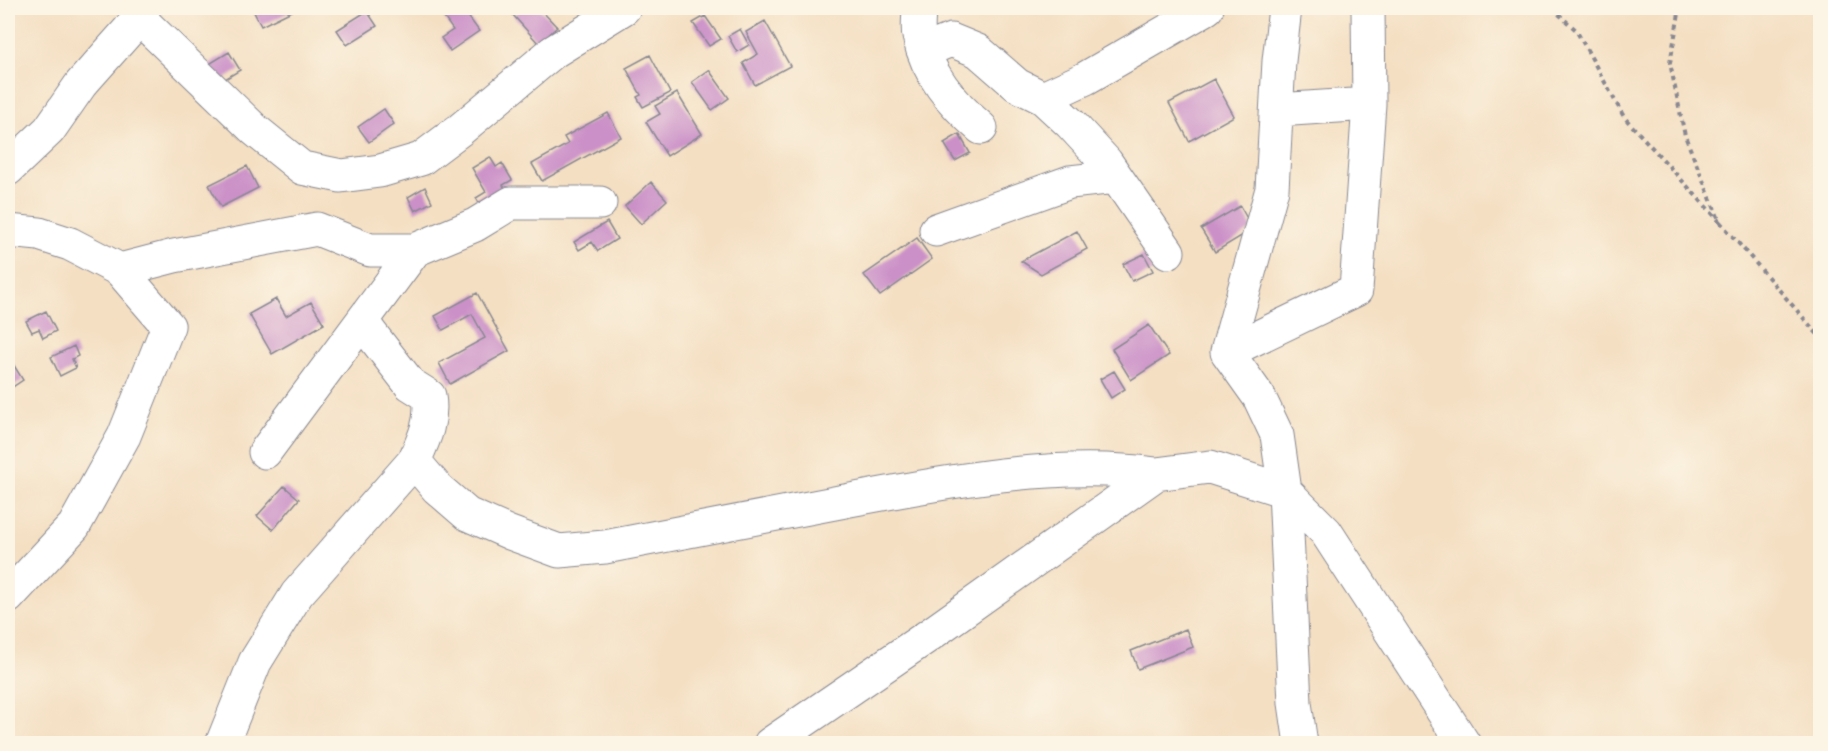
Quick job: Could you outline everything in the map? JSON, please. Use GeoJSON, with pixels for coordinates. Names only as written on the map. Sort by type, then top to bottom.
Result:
{"type":"FeatureCollection","features":[{"type":"Feature","properties":{"kind":"street"},"geometry":{"type":"LineString","coordinates":[[8,169],[49,130],[81,84],[129,30],[140,12],[255,130],[302,168],[341,176],[380,171],[421,159],[462,129],[553,52],[624,8]]}},
{"type":"Feature","properties":{"kind":"street"},"geometry":{"type":"LineString","coordinates":[[919,8],[919,35],[931,70],[958,107],[981,128]]}},
{"type":"Feature","properties":{"kind":"street"},"geometry":{"type":"LineString","coordinates":[[1043,98],[1086,78],[1207,8]]}},
{"type":"Feature","properties":{"kind":"street"},"geometry":{"type":"LineString","coordinates":[[1227,352],[1272,189],[1285,8]]}},
{"type":"Feature","properties":{"kind":"street"},"geometry":{"type":"LineString","coordinates":[[1227,352],[1356,290],[1369,104],[1368,8]]}},
{"type":"Feature","properties":{"kind":"street"},"geometry":{"type":"LineString","coordinates":[[924,51],[951,40],[978,51],[1017,85],[1043,98],[1106,162],[1168,252]]}},
{"type":"Feature","properties":{"kind":"street"},"geometry":{"type":"LineString","coordinates":[[1277,110],[1369,104]]}},
{"type":"Feature","properties":{"kind":"street"},"geometry":{"type":"LineString","coordinates":[[936,230],[1070,182],[1116,177]]}},
{"type":"Feature","properties":{"kind":"street"},"geometry":{"type":"LineString","coordinates":[[120,270],[174,256],[317,229],[370,250],[415,250],[476,225],[511,203],[600,203]]}},
{"type":"Feature","properties":{"kind":"street"},"geometry":{"type":"LineString","coordinates":[[8,231],[39,234],[70,244],[120,270],[168,326],[124,436],[74,526],[8,597]]}},
{"type":"Feature","properties":{"kind":"street"},"geometry":{"type":"LineString","coordinates":[[265,452],[415,250]]}},
{"type":"Feature","properties":{"kind":"street"},"geometry":{"type":"LineString","coordinates":[[222,744],[255,662],[297,594],[414,461],[425,437],[431,411],[429,396],[410,384],[362,322]]}},
{"type":"Feature","properties":{"kind":"street"},"geometry":{"type":"LineString","coordinates":[[1227,352],[1259,397],[1277,435],[1285,491],[1295,703],[1301,744]]}},
{"type":"Feature","properties":{"kind":"street"},"geometry":{"type":"LineString","coordinates":[[414,461],[437,488],[467,514],[559,551],[605,547],[917,488],[985,478],[1042,471],[1127,470],[1156,474],[1210,467],[1285,491],[1326,532],[1464,744]]}},
{"type":"Feature","properties":{"kind":"street"},"geometry":{"type":"LineString","coordinates":[[770,744],[928,636],[1156,474]]}},
{"type":"Feature","properties":{"kind":"path"},"geometry":{"type":"LineString","coordinates":[[1552,8],[1576,30],[1624,117],[1821,337]]}},
{"type":"Feature","properties":{"kind":"path"},"geometry":{"type":"LineString","coordinates":[[1680,8],[1670,63],[1685,136],[1720,222]]}},
{"type":"Feature","properties":{"kind":"building"},"geometry":{"type":"Polygon","coordinates":[[[252,8],[298,8],[261,26],[252,8]]]}},
{"type":"Feature","properties":{"kind":"building"},"geometry":{"type":"Polygon","coordinates":[[[439,8],[462,8],[479,31],[450,51],[441,38],[453,30],[439,8]]]}},
{"type":"Feature","properties":{"kind":"building"},"geometry":{"type":"Polygon","coordinates":[[[522,8],[539,8],[557,27],[539,44],[513,15],[522,8]]]}},
{"type":"Feature","properties":{"kind":"building"},"geometry":{"type":"Polygon","coordinates":[[[367,11],[377,26],[347,45],[337,30],[367,11]]]}},
{"type":"Feature","properties":{"kind":"building"},"geometry":{"type":"Polygon","coordinates":[[[705,16],[721,39],[709,46],[693,23],[705,16]]]}},
{"type":"Feature","properties":{"kind":"building"},"geometry":{"type":"Polygon","coordinates":[[[765,21],[790,66],[755,85],[743,63],[758,54],[746,32],[765,21]]]}},
{"type":"Feature","properties":{"kind":"building"},"geometry":{"type":"Polygon","coordinates":[[[740,29],[749,45],[737,52],[728,36],[740,29]]]}},
{"type":"Feature","properties":{"kind":"building"},"geometry":{"type":"Polygon","coordinates":[[[229,52],[240,70],[217,84],[206,66],[229,52]]]}},
{"type":"Feature","properties":{"kind":"building"},"geometry":{"type":"Polygon","coordinates":[[[650,55],[670,93],[643,107],[637,97],[641,95],[626,68],[650,55]]]}},
{"type":"Feature","properties":{"kind":"building"},"geometry":{"type":"Polygon","coordinates":[[[709,70],[729,98],[712,110],[692,82],[709,70]]]}},
{"type":"Feature","properties":{"kind":"building"},"geometry":{"type":"Polygon","coordinates":[[[1214,79],[1234,116],[1189,141],[1169,103],[1214,79]]]}},
{"type":"Feature","properties":{"kind":"building"},"geometry":{"type":"Polygon","coordinates":[[[677,93],[702,134],[667,156],[646,122],[660,114],[655,106],[677,93]]]}},
{"type":"Feature","properties":{"kind":"building"},"geometry":{"type":"Polygon","coordinates":[[[384,109],[394,124],[369,142],[358,127],[384,109]]]}},
{"type":"Feature","properties":{"kind":"building"},"geometry":{"type":"Polygon","coordinates":[[[608,113],[621,137],[542,181],[532,164],[568,144],[564,137],[608,113]]]}},
{"type":"Feature","properties":{"kind":"building"},"geometry":{"type":"Polygon","coordinates":[[[959,134],[970,153],[955,161],[944,143],[959,134]]]}},
{"type":"Feature","properties":{"kind":"building"},"geometry":{"type":"Polygon","coordinates":[[[490,157],[496,167],[502,163],[512,180],[503,185],[509,195],[484,211],[476,198],[486,192],[472,168],[490,157]]]}},
{"type":"Feature","properties":{"kind":"building"},"geometry":{"type":"Polygon","coordinates":[[[247,166],[258,188],[221,207],[209,185],[247,166]]]}},
{"type":"Feature","properties":{"kind":"building"},"geometry":{"type":"Polygon","coordinates":[[[651,182],[667,200],[641,224],[625,206],[651,182]]]}},
{"type":"Feature","properties":{"kind":"building"},"geometry":{"type":"Polygon","coordinates":[[[425,187],[432,202],[415,211],[408,197],[425,187]]]}},
{"type":"Feature","properties":{"kind":"building"},"geometry":{"type":"Polygon","coordinates":[[[1240,206],[1253,229],[1215,252],[1201,229],[1240,206]]]}},
{"type":"Feature","properties":{"kind":"building"},"geometry":{"type":"Polygon","coordinates":[[[607,222],[617,239],[598,251],[592,242],[579,250],[574,242],[607,222]]]}},
{"type":"Feature","properties":{"kind":"building"},"geometry":{"type":"Polygon","coordinates":[[[1077,231],[1087,249],[1041,274],[1021,261],[1077,231]]]}},
{"type":"Feature","properties":{"kind":"building"},"geometry":{"type":"Polygon","coordinates":[[[917,238],[932,259],[880,296],[864,275],[917,238]]]}},
{"type":"Feature","properties":{"kind":"building"},"geometry":{"type":"Polygon","coordinates":[[[1144,254],[1153,271],[1132,281],[1123,264],[1144,254]]]}},
{"type":"Feature","properties":{"kind":"building"},"geometry":{"type":"Polygon","coordinates":[[[477,293],[509,351],[450,384],[439,363],[485,338],[472,314],[443,330],[435,316],[477,293]]]}},
{"type":"Feature","properties":{"kind":"building"},"geometry":{"type":"Polygon","coordinates":[[[276,299],[286,316],[311,302],[324,324],[272,354],[249,314],[276,299]]]}},
{"type":"Feature","properties":{"kind":"building"},"geometry":{"type":"Polygon","coordinates":[[[46,311],[56,331],[43,338],[39,329],[32,332],[26,321],[46,311]]]}},
{"type":"Feature","properties":{"kind":"building"},"geometry":{"type":"Polygon","coordinates":[[[1149,325],[1169,355],[1131,380],[1112,349],[1149,325]]]}},
{"type":"Feature","properties":{"kind":"building"},"geometry":{"type":"Polygon","coordinates":[[[74,346],[78,356],[72,359],[76,368],[60,376],[51,357],[74,346]]]}},
{"type":"Feature","properties":{"kind":"building"},"geometry":{"type":"Polygon","coordinates":[[[8,356],[23,380],[8,390],[8,356]]]}},
{"type":"Feature","properties":{"kind":"building"},"geometry":{"type":"Polygon","coordinates":[[[1114,371],[1125,389],[1111,398],[1100,379],[1114,371]]]}},
{"type":"Feature","properties":{"kind":"building"},"geometry":{"type":"Polygon","coordinates":[[[284,486],[299,499],[273,530],[257,516],[284,486]]]}},
{"type":"Feature","properties":{"kind":"building"},"geometry":{"type":"Polygon","coordinates":[[[1186,629],[1193,647],[1138,669],[1131,651],[1186,629]]]}}]}
